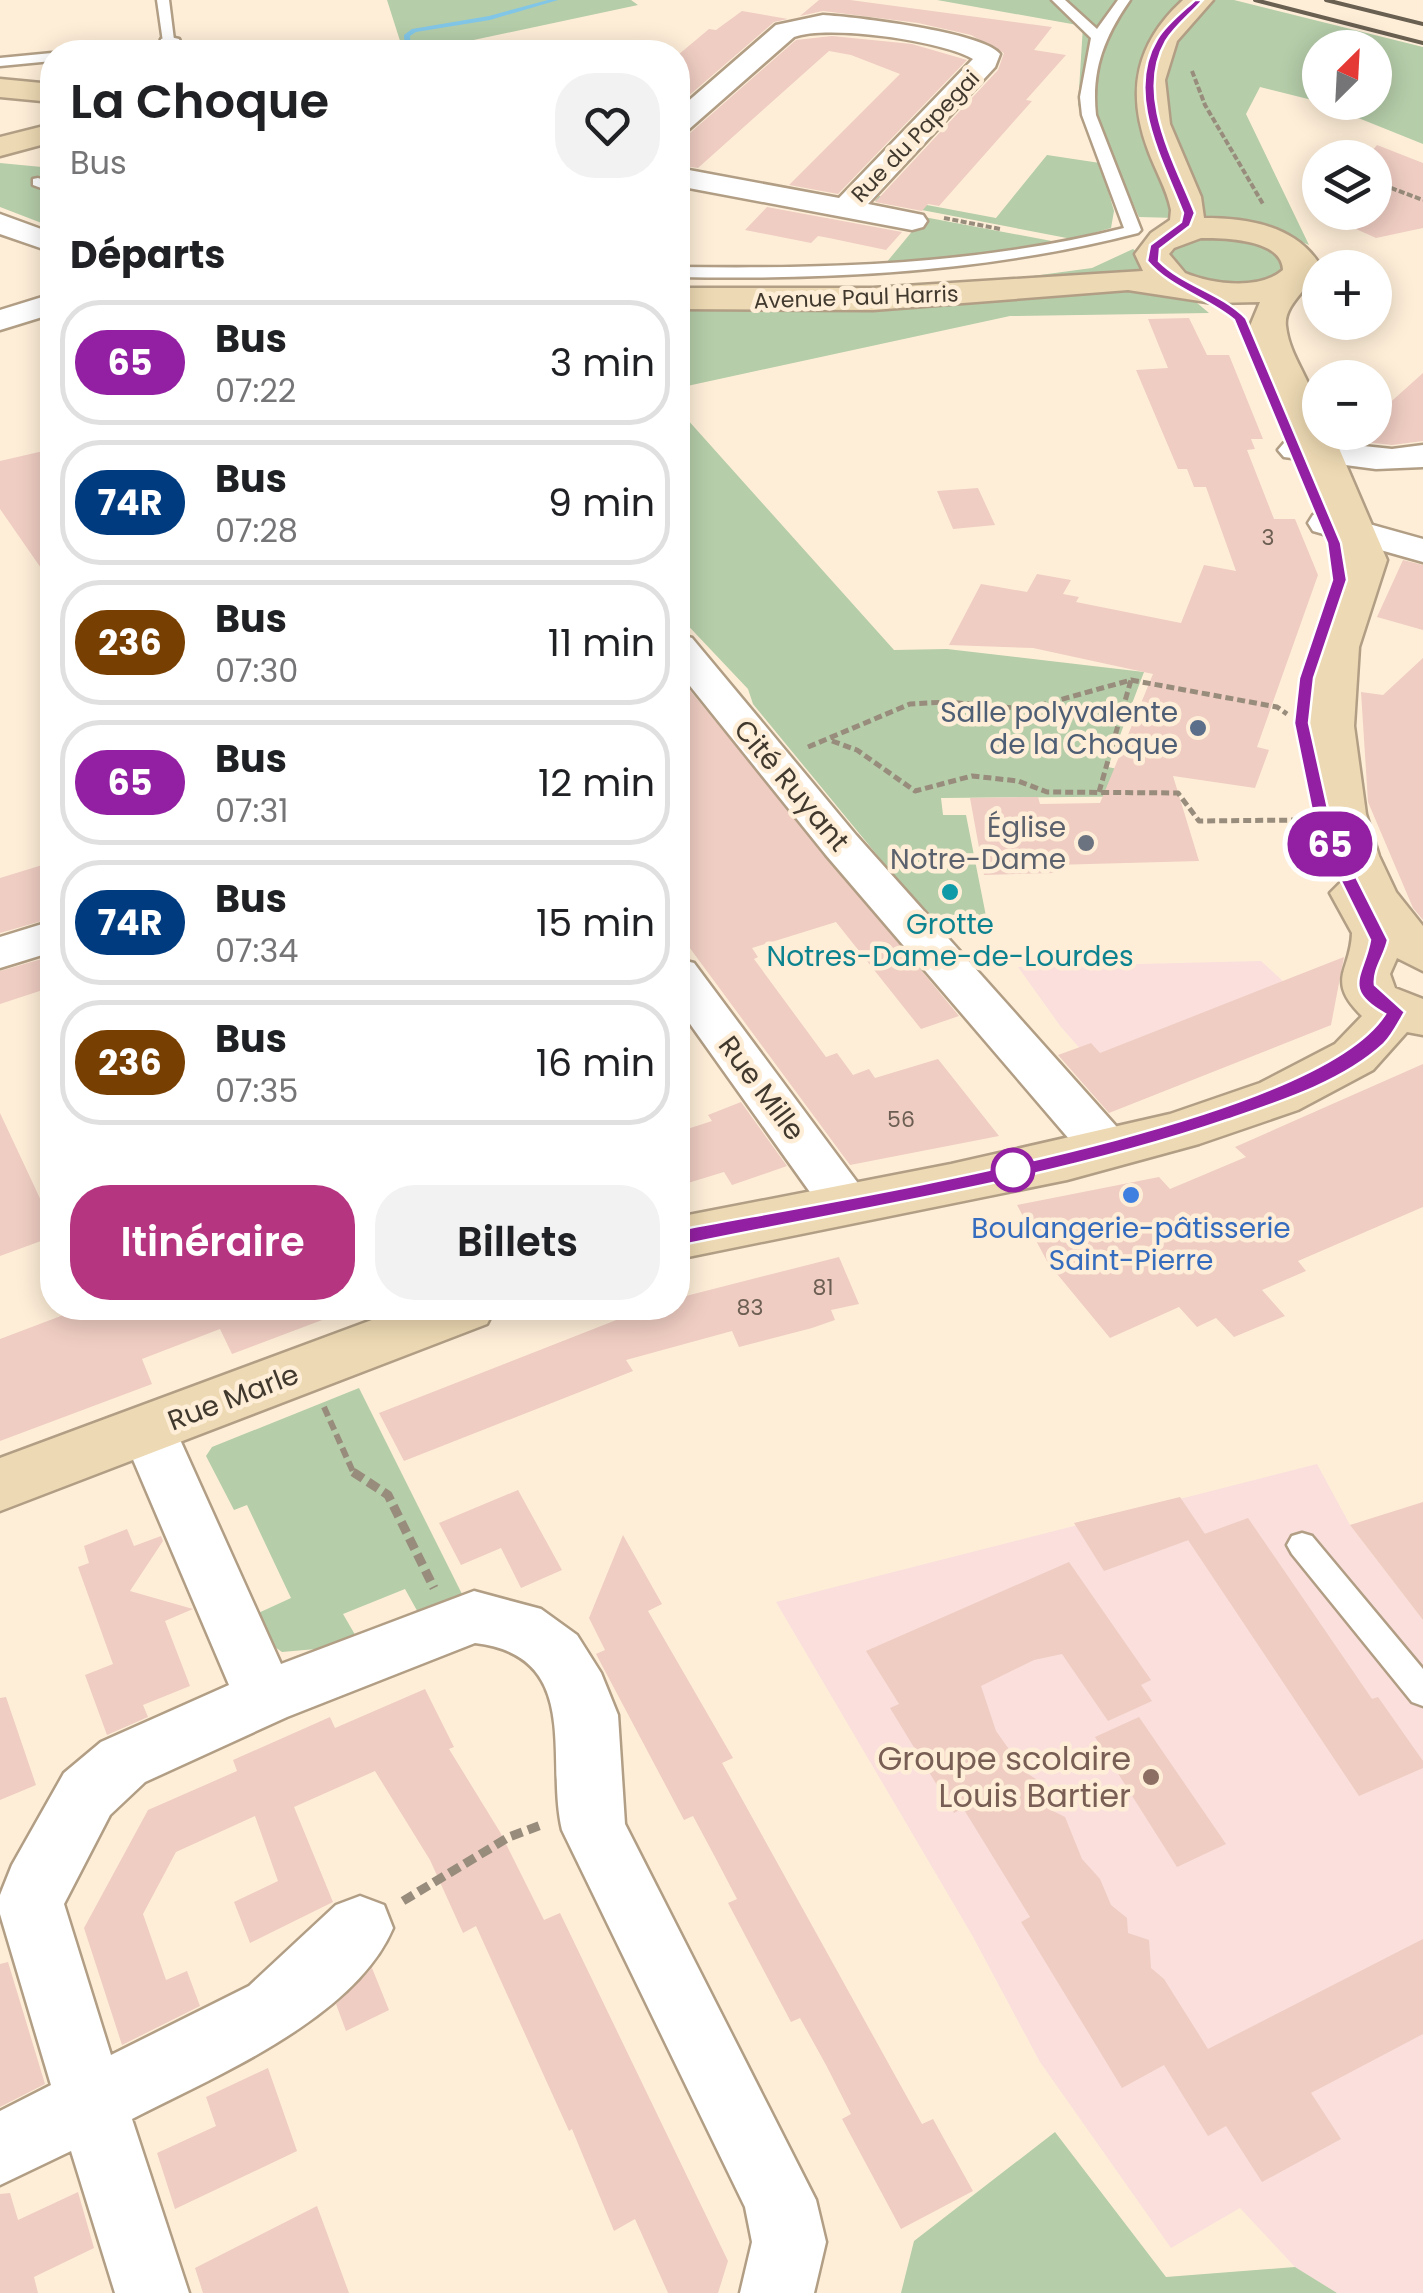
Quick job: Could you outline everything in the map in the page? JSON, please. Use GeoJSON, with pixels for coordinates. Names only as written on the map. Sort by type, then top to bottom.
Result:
{"type":"FeatureCollection","features":[{"type":"Feature","properties":{"kind":"main road"},"geometry":{"type":"LineString","coordinates":[[1157,237],[1186,224],[1189,213],[1149,108],[1150,74],[1162,40],[1198,0]]}},
{"type":"Feature","properties":{"kind":"main road"},"geometry":{"type":"LineString","coordinates":[[0,88],[40,91]]}},
{"type":"Feature","properties":{"kind":"main road"},"geometry":{"type":"LineString","coordinates":[[0,147],[40,135]]}},
{"type":"Feature","properties":{"kind":"main road"},"geometry":{"type":"LineString","coordinates":[[0,147],[40,171]]}},
{"type":"Feature","properties":{"kind":"main road"},"geometry":{"type":"LineString","coordinates":[[1166,152],[1213,203],[1300,258],[1302,271],[1272,306],[1268,326],[1341,527],[1366,560],[1365,575],[1338,642],[1332,705],[1335,767],[1350,840],[1369,886],[1396,930],[1423,955]]}},
{"type":"Feature","properties":{"kind":"main road"},"geometry":{"type":"LineString","coordinates":[[1157,237],[1218,228],[1266,236]]}},
{"type":"Feature","properties":{"kind":"main road"},"geometry":{"type":"LineString","coordinates":[[1157,237],[1154,264],[1240,318],[1315,464]]}},
{"type":"Feature","properties":{"kind":"main road","name":"Avenue Paul Harris"},"geometry":{"type":"LineString","coordinates":[[1035,286],[1112,271],[1157,237]]}},
{"type":"Feature","properties":{"kind":"main road","name":"Avenue Paul Harris"},"geometry":{"type":"LineString","coordinates":[[690,299],[873,299],[1128,280],[1249,294],[1292,282]]}},
{"type":"Feature","properties":{"kind":"main road"},"geometry":{"type":"LineString","coordinates":[[690,1235],[1106,1148],[1182,1128],[1304,1084],[1380,1038],[1409,1014],[1368,991],[1365,974],[1378,948],[1377,930],[1320,820],[1302,723],[1306,678],[1339,580],[1341,527]]}},
{"type":"Feature","properties":{"kind":"main road"},"geometry":{"type":"LineString","coordinates":[[1371,964],[1394,953],[1423,955]]}},
{"type":"Feature","properties":{"kind":"main road","name":"Rue Marle"},"geometry":{"type":"LineString","coordinates":[[0,1485],[434,1320]]}},
{"type":"Feature","properties":{"kind":"street","name":"Rue du Papegai"},"geometry":{"type":"LineString","coordinates":[[690,114],[785,31],[802,23],[830,23],[969,47],[987,54],[846,209]]}},
{"type":"Feature","properties":{"kind":"street"},"geometry":{"type":"LineString","coordinates":[[690,178],[912,221]]}},
{"type":"Feature","properties":{"kind":"street"},"geometry":{"type":"LineString","coordinates":[[0,223],[40,238]]}},
{"type":"Feature","properties":{"kind":"street"},"geometry":{"type":"LineString","coordinates":[[0,320],[40,308]]}},
{"type":"Feature","properties":{"kind":"street"},"geometry":{"type":"LineString","coordinates":[[1315,464],[1423,456]]}},
{"type":"Feature","properties":{"kind":"street"},"geometry":{"type":"LineString","coordinates":[[1315,464],[1423,473]]}},
{"type":"Feature","properties":{"kind":"street"},"geometry":{"type":"LineString","coordinates":[[1341,527],[1423,552]]}},
{"type":"Feature","properties":{"kind":"street","name":"Cité Ruyant"},"geometry":{"type":"LineString","coordinates":[[690,661],[768,757],[1106,1148]]}},
{"type":"Feature","properties":{"kind":"street"},"geometry":{"type":"LineString","coordinates":[[0,953],[40,940]]}},
{"type":"Feature","properties":{"kind":"street","name":"Rue Mille"},"geometry":{"type":"LineString","coordinates":[[690,990],[845,1203]]}},
{"type":"Feature","properties":{"kind":"street"},"geometry":{"type":"LineString","coordinates":[[148,1429],[265,1698]]}},
{"type":"Feature","properties":{"kind":"street"},"geometry":{"type":"LineString","coordinates":[[152,2293],[36,1927],[30,1904],[35,1887],[87,1794],[104,1777],[146,1750],[451,1622],[474,1617],[508,1621],[526,1628],[554,1648],[587,1719],[587,1808],[780,2200],[788,2242],[777,2293]]}},
{"type":"Feature","properties":{"kind":"street"},"geometry":{"type":"LineString","coordinates":[[0,2148],[273,2010],[360,1928]]}},
{"type":"Feature","properties":{"kind":"lane"},"geometry":{"type":"LineString","coordinates":[[163,0],[169,40]]}},
{"type":"Feature","properties":{"kind":"lane"},"geometry":{"type":"LineString","coordinates":[[1058,0],[1098,37]]}},
{"type":"Feature","properties":{"kind":"lane"},"geometry":{"type":"LineString","coordinates":[[690,272],[836,271],[972,262],[1157,237],[1090,115],[1087,97],[1098,37],[1124,0]]}},
{"type":"Feature","properties":{"kind":"lane"},"geometry":{"type":"LineString","coordinates":[[0,62],[40,58]]}},
{"type":"Feature","properties":{"kind":"lane"},"geometry":{"type":"LineString","coordinates":[[1302,1545],[1423,1692]]}},
{"type":"Feature","properties":{"kind":"path"},"geometry":{"type":"LineString","coordinates":[[1199,56],[1192,71],[1198,95],[1262,199],[1269,224],[1266,236]]}},
{"type":"Feature","properties":{"kind":"path"},"geometry":{"type":"LineString","coordinates":[[1392,188],[1423,200]]}},
{"type":"Feature","properties":{"kind":"path"},"geometry":{"type":"LineString","coordinates":[[1099,792],[1131,680]]}},
{"type":"Feature","properties":{"kind":"path"},"geometry":{"type":"LineString","coordinates":[[768,757],[831,741],[910,704],[946,702],[1027,710],[1131,680],[1277,707],[1302,723]]}},
{"type":"Feature","properties":{"kind":"path"},"geometry":{"type":"LineString","coordinates":[[831,741],[858,750],[915,790],[972,776],[1018,781],[1047,792],[1178,793],[1199,821],[1320,820]]}},
{"type":"Feature","properties":{"kind":"path"},"geometry":{"type":"LineString","coordinates":[[319,1397],[354,1476],[388,1495],[451,1622]]}},
{"type":"Feature","properties":{"kind":"path"},"geometry":{"type":"LineString","coordinates":[[360,1928],[509,1836],[587,1808]]}},
{"type":"Feature","properties":{"kind":"shaded area"},"geometry":{"type":"Polygon","coordinates":[[[1261,961],[1331,1025],[1129,1104],[1061,1027],[1018,967],[1261,961]]]}},
{"type":"Feature","properties":{"kind":"shaded area","name":"Groupe scolaire Louis Bartier"},"geometry":{"type":"Polygon","coordinates":[[[1317,1464],[1350,1525],[1423,1620],[1423,2293],[1337,2293],[1295,2267],[1240,2208],[1171,2248],[1040,2062],[972,1935],[776,1602],[1317,1464]]]}},
{"type":"Feature","properties":{"kind":"green space"},"geometry":{"type":"Polygon","coordinates":[[[387,0],[631,0],[638,5],[474,40],[400,40],[387,0]]]}},
{"type":"Feature","properties":{"kind":"green space"},"geometry":{"type":"Polygon","coordinates":[[[937,0],[1234,0],[1355,30],[1302,30],[1302,98],[1260,87],[1246,114],[1309,245],[1251,220],[1139,217],[1115,163],[1078,105],[1083,26],[937,0]]]}},
{"type":"Feature","properties":{"kind":"green space"},"geometry":{"type":"Polygon","coordinates":[[[1392,39],[1423,47],[1423,144],[1363,120],[1392,120],[1392,39]]]}},
{"type":"Feature","properties":{"kind":"green space"},"geometry":{"type":"Polygon","coordinates":[[[1047,155],[1100,163],[1114,211],[1111,228],[1072,239],[875,201],[879,196],[996,218],[1047,155]]]}},
{"type":"Feature","properties":{"kind":"green space"},"geometry":{"type":"Polygon","coordinates":[[[0,163],[40,167],[40,222],[0,207],[0,163]]]}},
{"type":"Feature","properties":{"kind":"green space"},"geometry":{"type":"Polygon","coordinates":[[[924,217],[1057,242],[1052,247],[886,263],[924,217]]]}},
{"type":"Feature","properties":{"kind":"green space"},"geometry":{"type":"Polygon","coordinates":[[[1206,237],[1263,245],[1273,251],[1283,270],[1262,283],[1249,285],[1185,276],[1170,254],[1184,242],[1206,237]]]}},
{"type":"Feature","properties":{"kind":"green space"},"geometry":{"type":"Polygon","coordinates":[[[1133,249],[1209,313],[1010,316],[690,385],[690,290],[827,292],[972,284],[1092,268],[1133,249]]]}},
{"type":"Feature","properties":{"kind":"green space"},"geometry":{"type":"Polygon","coordinates":[[[690,422],[894,650],[947,649],[1144,672],[1108,767],[1168,780],[1181,796],[941,798],[943,815],[966,815],[986,916],[928,917],[753,704],[748,689],[690,628],[690,422]]]}},
{"type":"Feature","properties":{"kind":"green space"},"geometry":{"type":"Polygon","coordinates":[[[359,1388],[464,1598],[420,1616],[405,1589],[343,1614],[361,1645],[282,1652],[268,1642],[254,1615],[291,1598],[247,1505],[234,1510],[206,1456],[212,1447],[359,1388]]]}},
{"type":"Feature","properties":{"kind":"green space"},"geometry":{"type":"Polygon","coordinates":[[[1055,2132],[1166,2277],[1295,2267],[1337,2293],[901,2293],[914,2241],[1055,2132]]]}},
{"type":"Feature","properties":{"kind":"building"},"geometry":{"type":"Polygon","coordinates":[[[819,0],[850,0],[1052,27],[1034,50],[1066,55],[1026,100],[1032,101],[939,206],[928,204],[922,211],[875,202],[998,70],[1004,53],[971,35],[918,23],[823,11],[800,16],[819,0]]]}},
{"type":"Feature","properties":{"kind":"building"},"geometry":{"type":"Polygon","coordinates":[[[742,11],[788,19],[774,22],[690,95],[690,45],[709,29],[716,30],[742,11]]]}},
{"type":"Feature","properties":{"kind":"building"},"geometry":{"type":"Polygon","coordinates":[[[832,36],[912,44],[967,60],[838,194],[789,185],[900,74],[851,55],[829,51],[698,168],[690,167],[690,133],[796,40],[832,36]]]}},
{"type":"Feature","properties":{"kind":"building"},"geometry":{"type":"Polygon","coordinates":[[[1392,151],[1423,163],[1423,228],[1376,238],[1358,230],[1392,230],[1392,151]]]}},
{"type":"Feature","properties":{"kind":"building"},"geometry":{"type":"Polygon","coordinates":[[[767,207],[902,232],[886,250],[818,236],[811,243],[745,230],[767,207]]]}},
{"type":"Feature","properties":{"kind":"building"},"geometry":{"type":"Polygon","coordinates":[[[1189,318],[1207,355],[1229,355],[1263,439],[1251,439],[1255,449],[1247,450],[1274,519],[1295,519],[1318,575],[1257,747],[1269,750],[1255,788],[1173,776],[1199,861],[1053,865],[1054,873],[984,875],[970,798],[1038,797],[1040,804],[1100,803],[1153,674],[1033,648],[949,645],[981,584],[1027,592],[1037,574],[1071,580],[1063,594],[1079,597],[1076,602],[1181,623],[1204,565],[1236,571],[1206,487],[1194,487],[1187,469],[1178,469],[1136,370],[1168,368],[1148,319],[1189,318]]]}},
{"type":"Feature","properties":{"kind":"building"},"geometry":{"type":"Polygon","coordinates":[[[1423,373],[1423,441],[1392,445],[1392,401],[1423,373]]]}},
{"type":"Feature","properties":{"kind":"building"},"geometry":{"type":"Polygon","coordinates":[[[40,452],[40,567],[0,509],[0,461],[40,452]]]}},
{"type":"Feature","properties":{"kind":"building"},"geometry":{"type":"Polygon","coordinates":[[[978,488],[995,525],[953,529],[937,491],[978,488]]]}},
{"type":"Feature","properties":{"kind":"building"},"geometry":{"type":"Polygon","coordinates":[[[1403,560],[1423,565],[1423,630],[1377,617],[1403,560]]]}},
{"type":"Feature","properties":{"kind":"building"},"geometry":{"type":"Polygon","coordinates":[[[1423,658],[1423,920],[1413,908],[1368,802],[1361,692],[1383,695],[1423,658]]]}},
{"type":"Feature","properties":{"kind":"building"},"geometry":{"type":"Polygon","coordinates":[[[690,691],[959,1016],[921,1029],[836,922],[752,948],[758,957],[754,959],[826,1057],[837,1053],[853,1075],[869,1069],[875,1078],[938,1059],[999,1136],[850,1165],[690,948],[690,691]]]}},
{"type":"Feature","properties":{"kind":"building"},"geometry":{"type":"Polygon","coordinates":[[[40,866],[40,921],[0,933],[0,878],[40,866]]]}},
{"type":"Feature","properties":{"kind":"building"},"geometry":{"type":"Polygon","coordinates":[[[1344,957],[1331,1025],[1109,1113],[1058,1055],[1091,1043],[1100,1053],[1344,957]]]}},
{"type":"Feature","properties":{"kind":"building"},"geometry":{"type":"Polygon","coordinates":[[[40,959],[40,991],[0,1004],[0,971],[40,959]]]}},
{"type":"Feature","properties":{"kind":"building"},"geometry":{"type":"Polygon","coordinates":[[[1423,1064],[1423,1207],[1298,1261],[1306,1271],[1262,1290],[1285,1316],[1234,1337],[1216,1318],[1197,1327],[1179,1307],[1110,1338],[1048,1263],[1017,1205],[1159,1177],[1170,1189],[1246,1157],[1235,1147],[1423,1064]]]}},
{"type":"Feature","properties":{"kind":"building"},"geometry":{"type":"Polygon","coordinates":[[[741,1102],[787,1166],[732,1185],[724,1172],[690,1182],[690,1128],[712,1121],[708,1115],[741,1102]]]}},
{"type":"Feature","properties":{"kind":"building"},"geometry":{"type":"Polygon","coordinates":[[[0,1113],[40,1198],[40,1241],[0,1256],[0,1113]]]}},
{"type":"Feature","properties":{"kind":"building"},"geometry":{"type":"Polygon","coordinates":[[[839,1257],[859,1304],[831,1310],[835,1320],[739,1347],[732,1331],[626,1360],[633,1371],[404,1461],[379,1413],[616,1320],[690,1320],[690,1295],[839,1257]]]}},
{"type":"Feature","properties":{"kind":"building"},"geometry":{"type":"Polygon","coordinates":[[[50,1320],[322,1320],[232,1354],[220,1329],[142,1359],[152,1384],[0,1441],[0,1339],[50,1320]]]}},
{"type":"Feature","properties":{"kind":"building"},"geometry":{"type":"Polygon","coordinates":[[[518,1490],[562,1570],[521,1588],[501,1548],[461,1565],[439,1523],[518,1490]]]}},
{"type":"Feature","properties":{"kind":"building"},"geometry":{"type":"Polygon","coordinates":[[[1180,1497],[1205,1534],[1104,1571],[1074,1523],[1180,1497]]]}},
{"type":"Feature","properties":{"kind":"building"},"geometry":{"type":"Polygon","coordinates":[[[1423,1502],[1423,1620],[1350,1525],[1423,1502]]]}},
{"type":"Feature","properties":{"kind":"building"},"geometry":{"type":"Polygon","coordinates":[[[1248,1518],[1372,1699],[1378,1697],[1423,1761],[1423,1768],[1359,1796],[1188,1540],[1248,1518]]]}},
{"type":"Feature","properties":{"kind":"building"},"geometry":{"type":"Polygon","coordinates":[[[127,1529],[134,1546],[161,1536],[163,1541],[130,1591],[193,1609],[165,1621],[190,1686],[143,1705],[148,1717],[107,1735],[85,1675],[113,1664],[78,1567],[89,1563],[84,1546],[127,1529]]]}},
{"type":"Feature","properties":{"kind":"building"},"geometry":{"type":"Polygon","coordinates":[[[623,1535],[662,1604],[648,1611],[733,1758],[722,1763],[922,2124],[933,2119],[973,2191],[901,2229],[842,2119],[851,2114],[826,2065],[800,2018],[791,2022],[728,1903],[737,1899],[715,1857],[693,1816],[684,1820],[596,1654],[605,1650],[589,1618],[623,1535]]]}},
{"type":"Feature","properties":{"kind":"building"},"geometry":{"type":"Polygon","coordinates":[[[1069,1562],[1151,1680],[1141,1685],[1152,1701],[1108,1721],[1062,1654],[1034,1660],[981,1686],[996,1731],[1025,1772],[1045,1785],[1047,1808],[1065,1817],[1082,1859],[1100,1879],[1111,1905],[1127,1918],[1128,1933],[1149,1940],[1151,1968],[1164,1979],[1208,2049],[1423,1939],[1423,2034],[1311,2093],[1341,2139],[1262,2182],[1226,2126],[1208,2136],[1164,2065],[1122,2088],[1021,1922],[1030,1917],[963,1808],[954,1813],[890,1708],[899,1704],[866,1651],[1069,1562]]]}},
{"type":"Feature","properties":{"kind":"building"},"geometry":{"type":"Polygon","coordinates":[[[425,1689],[454,1747],[449,1749],[500,1832],[544,1920],[560,1913],[728,2261],[718,2293],[668,2293],[635,2219],[614,2231],[572,2129],[569,2131],[476,1926],[463,1933],[430,1860],[375,1771],[294,1807],[333,1902],[250,1943],[234,1902],[278,1881],[255,1816],[176,1852],[143,1914],[166,1980],[187,1971],[200,2006],[122,2045],[84,1928],[148,1810],[237,1771],[233,1760],[330,1717],[335,1728],[425,1689]]]}},
{"type":"Feature","properties":{"kind":"building"},"geometry":{"type":"Polygon","coordinates":[[[6,1697],[36,1785],[0,1800],[0,1698],[6,1697]]]}},
{"type":"Feature","properties":{"kind":"building"},"geometry":{"type":"Polygon","coordinates":[[[1139,1717],[1226,1844],[1177,1867],[1095,1737],[1139,1717]]]}},
{"type":"Feature","properties":{"kind":"building"},"geometry":{"type":"Polygon","coordinates":[[[8,1962],[45,2084],[0,2107],[0,1964],[8,1962]]]}},
{"type":"Feature","properties":{"kind":"building"},"geometry":{"type":"Polygon","coordinates":[[[372,1968],[389,2010],[346,2031],[336,2004],[372,1968]]]}},
{"type":"Feature","properties":{"kind":"building"},"geometry":{"type":"Polygon","coordinates":[[[268,2068],[297,2151],[175,2209],[157,2153],[216,2126],[206,2097],[268,2068]]]}},
{"type":"Feature","properties":{"kind":"building"},"geometry":{"type":"Polygon","coordinates":[[[78,2192],[94,2248],[34,2277],[38,2293],[0,2293],[0,2194],[10,2193],[18,2220],[78,2192]]]}},
{"type":"Feature","properties":{"kind":"building"},"geometry":{"type":"Polygon","coordinates":[[[317,2206],[349,2293],[203,2293],[195,2268],[317,2206]]]}},
{"type":"Feature","properties":{"kind":"waterway"},"geometry":{"type":"LineString","coordinates":[[407,40],[407,35],[414,30],[490,18],[555,0]]}},
{"type":"Feature","properties":{"kind":"railway"},"geometry":{"type":"LineString","coordinates":[[1255,0],[1423,43]]}},
{"type":"Feature","properties":{"kind":"railway"},"geometry":{"type":"LineString","coordinates":[[1326,0],[1423,24]]}},
{"type":"Feature","properties":{"kind":"bus line","name":"65"},"geometry":{"type":"LineString","coordinates":[[690,1235],[1057,1161],[1164,1134],[1264,1100],[1338,1067],[1380,1038],[1396,1012],[1379,1003],[1366,987],[1365,974],[1379,940],[1377,930],[1324,831],[1308,770],[1302,700],[1312,659],[1336,597],[1340,563],[1334,543],[1240,318],[1211,295],[1169,278],[1153,261],[1154,248],[1186,224],[1189,213],[1152,119],[1150,74],[1162,40],[1198,0]]}},
{"type":"Feature","properties":{"kind":"place","name":"Salle polyvalente de la Choque"},"geometry":{"type":"Point","coordinates":[1198,728]}},
{"type":"Feature","properties":{"kind":"place","name":"Église Notre-Dame"},"geometry":{"type":"Point","coordinates":[1086,843]}},
{"type":"Feature","properties":{"kind":"place","name":"Grotte Notres-Dame-de-Lourdes"},"geometry":{"type":"Point","coordinates":[950,892]}},
{"type":"Feature","properties":{"kind":"place","name":"Boulangerie-pâtisserie Saint-Pierre"},"geometry":{"type":"Point","coordinates":[1131,1195]}},
{"type":"Feature","properties":{"kind":"place","name":"Groupe scolaire Louis Bartier"},"geometry":{"type":"Point","coordinates":[1151,1777]}}]}
